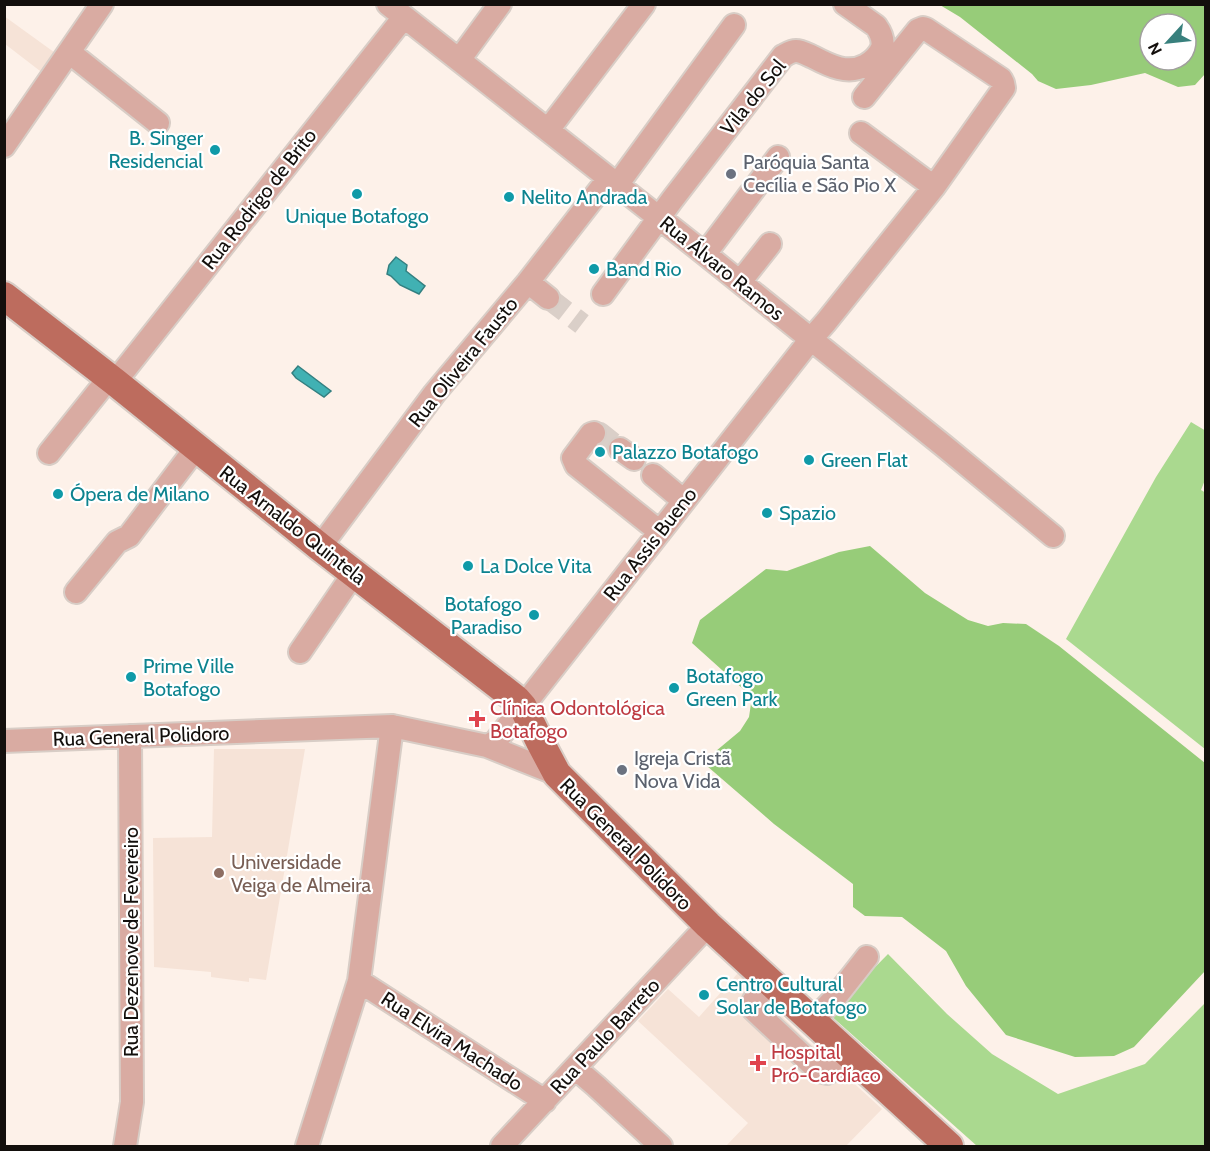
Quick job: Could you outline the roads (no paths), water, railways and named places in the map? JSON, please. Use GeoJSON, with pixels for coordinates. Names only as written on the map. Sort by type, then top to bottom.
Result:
{"type":"FeatureCollection","features":[{"type":"Feature","properties":{"kind":"main road","name":"Rua Arnaldo Quintela"},"geometry":{"type":"LineString","coordinates":[[4,296],[516,699],[523,707],[557,774]]}},
{"type":"Feature","properties":{"kind":"main road","name":"Rua General Polidoro"},"geometry":{"type":"LineString","coordinates":[[557,774],[708,925],[949,1146]]}},
{"type":"Feature","properties":{"kind":"street"},"geometry":{"type":"LineString","coordinates":[[4,146],[102,4]]}},
{"type":"Feature","properties":{"kind":"street"},"geometry":{"type":"LineString","coordinates":[[459,60],[500,4]]}},
{"type":"Feature","properties":{"kind":"street"},"geometry":{"type":"LineString","coordinates":[[548,129],[644,4]]}},
{"type":"Feature","properties":{"kind":"street","name":"Vila do Sol"},"geometry":{"type":"LineString","coordinates":[[664,222],[783,56],[794,51],[805,53],[834,67],[845,69],[862,67],[876,57],[883,43],[880,31],[845,4]]}},
{"type":"Feature","properties":{"kind":"street","name":"Rua Álvaro Ramos"},"geometry":{"type":"LineString","coordinates":[[396,11],[705,254],[1053,536]]}},
{"type":"Feature","properties":{"kind":"street","name":"Rua Rodrigo de Brito"},"geometry":{"type":"LineString","coordinates":[[49,453],[112,380],[396,11]]}},
{"type":"Feature","properties":{"kind":"street","name":"Rua Oliveira Fausto"},"geometry":{"type":"LineString","coordinates":[[320,547],[434,394],[613,181],[734,25]]}},
{"type":"Feature","properties":{"kind":"street","name":"Rua Assis Bueno"},"geometry":{"type":"LineString","coordinates":[[487,746],[496,741],[811,339],[934,187],[1004,88],[1001,79],[923,28],[918,30],[864,97]]}},
{"type":"Feature","properties":{"kind":"street"},"geometry":{"type":"LineString","coordinates":[[69,52],[158,123]]}},
{"type":"Feature","properties":{"kind":"street"},"geometry":{"type":"LineString","coordinates":[[861,133],[934,187]]}},
{"type":"Feature","properties":{"kind":"street"},"geometry":{"type":"LineString","coordinates":[[705,254],[778,157]]}},
{"type":"Feature","properties":{"kind":"street"},"geometry":{"type":"LineString","coordinates":[[603,294],[664,222],[688,203]]}},
{"type":"Feature","properties":{"kind":"street"},"geometry":{"type":"LineString","coordinates":[[740,282],[770,244]]}},
{"type":"Feature","properties":{"kind":"street"},"geometry":{"type":"LineString","coordinates":[[528,282],[548,298]]}},
{"type":"Feature","properties":{"kind":"street"},"geometry":{"type":"LineString","coordinates":[[594,433],[573,458],[576,465],[660,532]]}},
{"type":"Feature","properties":{"kind":"street"},"geometry":{"type":"LineString","coordinates":[[76,592],[117,542],[129,536],[196,448]]}},
{"type":"Feature","properties":{"kind":"street"},"geometry":{"type":"LineString","coordinates":[[653,475],[684,501]]}},
{"type":"Feature","properties":{"kind":"street"},"geometry":{"type":"LineString","coordinates":[[300,652],[354,573]]}},
{"type":"Feature","properties":{"kind":"street"},"geometry":{"type":"LineString","coordinates":[[307,1146],[358,981],[392,726]]}},
{"type":"Feature","properties":{"kind":"street","name":"Rua General Polidoro"},"geometry":{"type":"LineString","coordinates":[[4,741],[392,726],[487,746],[557,774]]}},
{"type":"Feature","properties":{"kind":"street","name":"Rua Dezenove de Fevereiro"},"geometry":{"type":"LineString","coordinates":[[125,1146],[132,1102],[130,736]]}},
{"type":"Feature","properties":{"kind":"street","name":"Rua Paulo Barreto"},"geometry":{"type":"LineString","coordinates":[[502,1146],[708,925]]}},
{"type":"Feature","properties":{"kind":"street"},"geometry":{"type":"LineString","coordinates":[[785,1039],[834,999],[867,957]]}},
{"type":"Feature","properties":{"kind":"street","name":"Rua Elvira Machado"},"geometry":{"type":"LineString","coordinates":[[358,981],[545,1101]]}},
{"type":"Feature","properties":{"kind":"street"},"geometry":{"type":"LineString","coordinates":[[769,981],[752,1006],[785,1039],[823,1073],[855,1060]]}},
{"type":"Feature","properties":{"kind":"street"},"geometry":{"type":"LineString","coordinates":[[575,1068],[659,1146]]}},
{"type":"Feature","properties":{"kind":"water"},"geometry":{"type":"Polygon","coordinates":[[[396,257],[407,265],[406,271],[425,286],[419,294],[400,285],[387,274],[389,265],[396,257]]]}},
{"type":"Feature","properties":{"kind":"water"},"geometry":{"type":"Polygon","coordinates":[[[298,366],[331,391],[324,397],[296,378],[292,373],[298,366]]]}},
{"type":"Feature","properties":{"kind":"tunnel"},"geometry":{"type":"LineString","coordinates":[[548,298],[582,324]]}},
{"type":"Feature","properties":{"kind":"tunnel"},"geometry":{"type":"LineString","coordinates":[[594,433],[600,433],[620,449]]}},
{"type":"Feature","properties":{"kind":"place","name":"B. Singer Residencial"},"geometry":{"type":"Point","coordinates":[215,150]}},
{"type":"Feature","properties":{"kind":"place","name":"Paróquia Santa Cecília e São Pio X"},"geometry":{"type":"Point","coordinates":[731,174]}},
{"type":"Feature","properties":{"kind":"place","name":"Unique Botafogo"},"geometry":{"type":"Point","coordinates":[357,194]}},
{"type":"Feature","properties":{"kind":"place","name":"Nelito Andrada"},"geometry":{"type":"Point","coordinates":[509,197]}},
{"type":"Feature","properties":{"kind":"place","name":"Band Rio"},"geometry":{"type":"Point","coordinates":[594,269]}},
{"type":"Feature","properties":{"kind":"place","name":"Palazzo Botafogo"},"geometry":{"type":"Point","coordinates":[600,452]}},
{"type":"Feature","properties":{"kind":"place","name":"Green Flat"},"geometry":{"type":"Point","coordinates":[809,460]}},
{"type":"Feature","properties":{"kind":"place","name":"Ópera de Milano"},"geometry":{"type":"Point","coordinates":[58,494]}},
{"type":"Feature","properties":{"kind":"place","name":"Spazio"},"geometry":{"type":"Point","coordinates":[767,513]}},
{"type":"Feature","properties":{"kind":"place","name":"La Dolce Vita"},"geometry":{"type":"Point","coordinates":[468,566]}},
{"type":"Feature","properties":{"kind":"place","name":"Botafogo Paradiso"},"geometry":{"type":"Point","coordinates":[534,615]}},
{"type":"Feature","properties":{"kind":"place","name":"Prime Ville Botafogo"},"geometry":{"type":"Point","coordinates":[131,677]}},
{"type":"Feature","properties":{"kind":"place","name":"Botafogo Green Park"},"geometry":{"type":"Point","coordinates":[674,688]}},
{"type":"Feature","properties":{"kind":"place","name":"Clínica Odontológica Botafogo"},"geometry":{"type":"Point","coordinates":[477,719]}},
{"type":"Feature","properties":{"kind":"place","name":"Igreja Cristã Nova Vida"},"geometry":{"type":"Point","coordinates":[622,770]}},
{"type":"Feature","properties":{"kind":"place","name":"Universidade Veiga de Almeira"},"geometry":{"type":"Point","coordinates":[219,873]}},
{"type":"Feature","properties":{"kind":"place","name":"Centro Cultural Solar de Botafogo"},"geometry":{"type":"Point","coordinates":[704,995]}},
{"type":"Feature","properties":{"kind":"place","name":"Hospital Pró-Cardíaco"},"geometry":{"type":"Point","coordinates":[758,1063]}}]}
